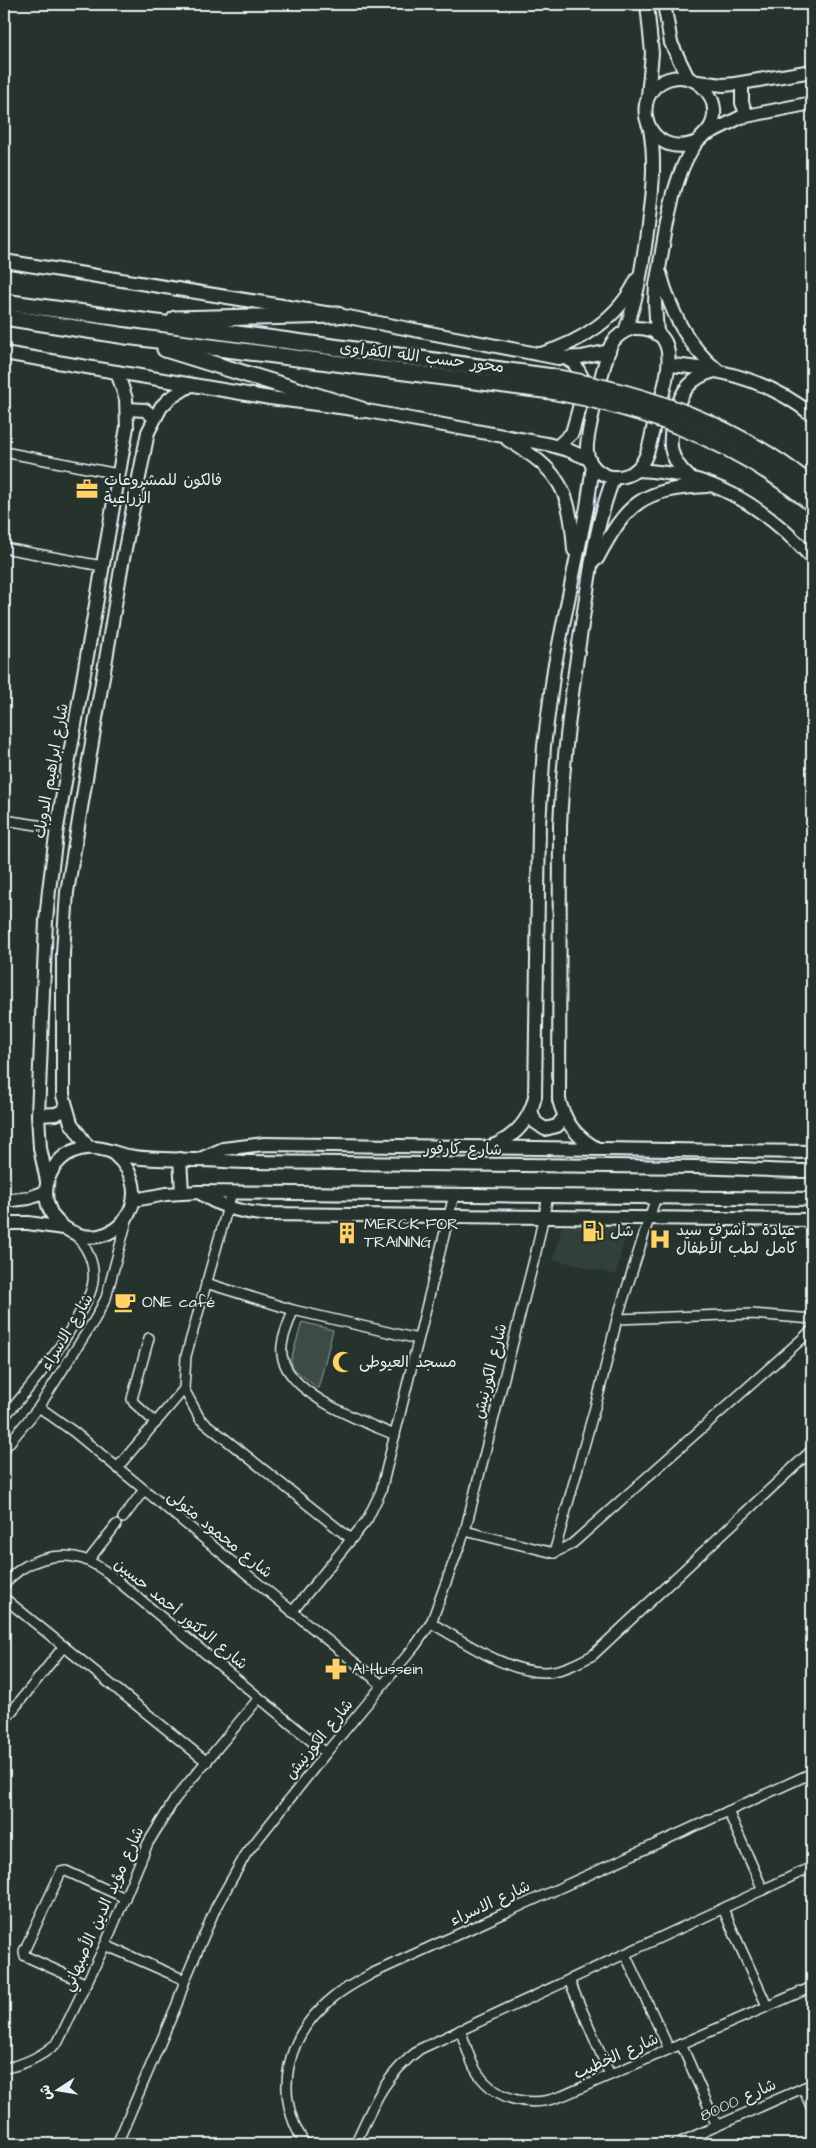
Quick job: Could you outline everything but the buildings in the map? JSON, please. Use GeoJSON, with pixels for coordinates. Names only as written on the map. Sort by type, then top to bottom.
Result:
{"type":"FeatureCollection","features":[{"type":"Feature","properties":{"kind":"main road","name":"محور حسب الله الكفراوى"},"geometry":{"type":"LineString","coordinates":[[4,302],[552,384],[585,397],[642,412],[714,440],[742,454],[812,504]]}},
{"type":"Feature","properties":{"kind":"main road"},"geometry":{"type":"LineString","coordinates":[[129,320],[338,315]]}},
{"type":"Feature","properties":{"kind":"main road","name":"محور حسب الله الكفراوى"},"geometry":{"type":"LineString","coordinates":[[4,317],[126,336],[621,391],[687,413],[749,441],[812,486]]}},
{"type":"Feature","properties":{"kind":"main road"},"geometry":{"type":"LineString","coordinates":[[126,336],[362,410]]}},
{"type":"Feature","properties":{"kind":"street"},"geometry":{"type":"LineString","coordinates":[[490,1147],[506,1140],[519,1129],[531,1110],[536,1090],[541,776],[554,669],[590,494],[591,463],[586,443],[609,351],[612,343],[625,331],[636,299],[643,266],[654,175],[650,129],[646,110],[652,52],[647,4]]}},
{"type":"Feature","properties":{"kind":"street"},"geometry":{"type":"LineString","coordinates":[[4,352],[190,385],[362,410],[558,446],[591,463],[599,472],[614,477],[622,477],[636,470],[645,457],[669,365],[668,348],[658,334],[655,302],[659,269],[676,187],[685,163],[701,138],[711,127],[714,107],[708,93],[693,80],[673,47],[667,30],[664,4]]}},
{"type":"Feature","properties":{"kind":"street"},"geometry":{"type":"LineString","coordinates":[[652,52],[661,54],[673,47]]}},
{"type":"Feature","properties":{"kind":"street"},"geometry":{"type":"LineString","coordinates":[[648,100],[660,84],[678,77],[723,85],[812,72]]}},
{"type":"Feature","properties":{"kind":"street"},"geometry":{"type":"LineString","coordinates":[[742,83],[742,103],[747,115]]}},
{"type":"Feature","properties":{"kind":"street"},"geometry":{"type":"LineString","coordinates":[[650,129],[657,138],[666,144],[687,146],[728,122],[747,115],[812,103]]}},
{"type":"Feature","properties":{"kind":"street"},"geometry":{"type":"LineString","coordinates":[[4,260],[338,315],[539,355],[567,359],[609,351]]}},
{"type":"Feature","properties":{"kind":"street"},"geometry":{"type":"LineString","coordinates":[[539,355],[577,341],[604,321],[623,301],[643,266]]}},
{"type":"Feature","properties":{"kind":"street"},"geometry":{"type":"LineString","coordinates":[[659,269],[669,303],[684,333],[704,360],[717,370]]}},
{"type":"Feature","properties":{"kind":"street"},"geometry":{"type":"LineString","coordinates":[[625,331],[642,328],[658,334]]}},
{"type":"Feature","properties":{"kind":"street"},"geometry":{"type":"LineString","coordinates":[[558,446],[572,433],[583,394],[582,377],[574,363],[567,359]]}},
{"type":"Feature","properties":{"kind":"street"},"geometry":{"type":"LineString","coordinates":[[669,365],[717,370],[765,386],[788,398],[812,416]]}},
{"type":"Feature","properties":{"kind":"street"},"geometry":{"type":"LineString","coordinates":[[690,477],[674,458],[671,450],[670,433],[678,404],[686,388],[699,376],[717,370]]}},
{"type":"Feature","properties":{"kind":"street","name":"شارع ابراهيم الدوبك"},"geometry":{"type":"LineString","coordinates":[[46,1186],[40,1148],[38,1115],[46,921],[57,828],[127,426],[124,390],[117,372]]}},
{"type":"Feature","properties":{"kind":"street"},"geometry":{"type":"LineString","coordinates":[[88,1147],[79,1136],[66,1109],[62,1080],[63,953],[68,892],[122,569],[148,432],[154,417],[170,398],[190,385]]}},
{"type":"Feature","properties":{"kind":"street"},"geometry":{"type":"LineString","coordinates":[[127,409],[145,410],[154,417]]}},
{"type":"Feature","properties":{"kind":"street"},"geometry":{"type":"LineString","coordinates":[[502,436],[542,462],[560,483],[570,509],[575,567]]}},
{"type":"Feature","properties":{"kind":"street"},"geometry":{"type":"LineString","coordinates":[[4,452],[118,474]]}},
{"type":"Feature","properties":{"kind":"street"},"geometry":{"type":"LineString","coordinates":[[636,470],[690,477],[739,497],[762,511],[783,528],[812,558]]}},
{"type":"Feature","properties":{"kind":"street"},"geometry":{"type":"LineString","coordinates":[[598,1149],[575,1132],[565,1116],[558,1091],[561,797],[569,710],[590,570],[602,511],[614,477]]}},
{"type":"Feature","properties":{"kind":"street"},"geometry":{"type":"LineString","coordinates":[[590,570],[619,520],[640,500],[667,489],[715,486]]}},
{"type":"Feature","properties":{"kind":"street"},"geometry":{"type":"LineString","coordinates":[[4,559],[5,548],[102,566]]}},
{"type":"Feature","properties":{"kind":"street"},"geometry":{"type":"LineString","coordinates":[[4,820],[57,828]]}},
{"type":"Feature","properties":{"kind":"street"},"geometry":{"type":"LineString","coordinates":[[38,1115],[56,1114],[66,1109]]}},
{"type":"Feature","properties":{"kind":"street"},"geometry":{"type":"LineString","coordinates":[[531,1110],[535,1122],[545,1129],[557,1126],[565,1116]]}},
{"type":"Feature","properties":{"kind":"street"},"geometry":{"type":"LineString","coordinates":[[198,1160],[210,1153],[250,1144],[812,1152]]}},
{"type":"Feature","properties":{"kind":"street"},"geometry":{"type":"LineString","coordinates":[[364,1164],[409,1146]]}},
{"type":"Feature","properties":{"kind":"street"},"geometry":{"type":"LineString","coordinates":[[4,1223],[23,1223],[69,1230],[86,1237],[104,1234],[120,1225],[128,1216],[134,1200],[134,1186],[131,1174],[124,1162],[114,1154],[101,1148],[88,1147],[77,1149],[67,1154],[51,1170],[46,1186],[50,1212],[69,1230]]}},
{"type":"Feature","properties":{"kind":"street"},"geometry":{"type":"LineString","coordinates":[[677,1149],[698,1168]]}},
{"type":"Feature","properties":{"kind":"street","name":"شارع كارفور"},"geometry":{"type":"LineString","coordinates":[[114,1154],[144,1158],[198,1160],[698,1168],[811,1173]]}},
{"type":"Feature","properties":{"kind":"street"},"geometry":{"type":"LineString","coordinates":[[180,1159],[182,1192]]}},
{"type":"Feature","properties":{"kind":"street"},"geometry":{"type":"LineString","coordinates":[[4,1201],[21,1200],[46,1186]]}},
{"type":"Feature","properties":{"kind":"street"},"geometry":{"type":"LineString","coordinates":[[134,1200],[182,1192],[811,1197]]}},
{"type":"Feature","properties":{"kind":"street"},"geometry":{"type":"LineString","coordinates":[[199,1192],[227,1208],[262,1214],[812,1220]]}},
{"type":"Feature","properties":{"kind":"street"},"geometry":{"type":"LineString","coordinates":[[232,1192],[186,1356],[184,1390],[200,1419],[351,1539]]}},
{"type":"Feature","properties":{"kind":"street"},"geometry":{"type":"LineString","coordinates":[[292,1612],[366,1520],[380,1491],[454,1195]]}},
{"type":"Feature","properties":{"kind":"street","name":"شارع الكورنيش"},"geometry":{"type":"LineString","coordinates":[[117,2144],[178,2004],[185,1980],[216,1907],[246,1854],[431,1624],[465,1530],[548,1196]]}},
{"type":"Feature","properties":{"kind":"street"},"geometry":{"type":"LineString","coordinates":[[554,1553],[599,1393],[617,1319],[647,1218],[656,1197]]}},
{"type":"Feature","properties":{"kind":"street"},"geometry":{"type":"LineString","coordinates":[[21,1200],[28,1209],[27,1217],[23,1223]]}},
{"type":"Feature","properties":{"kind":"street","name":"شارع الاسراء"},"geometry":{"type":"LineString","coordinates":[[4,1449],[39,1407],[90,1329],[106,1298],[128,1216]]}},
{"type":"Feature","properties":{"kind":"street","name":"شارع الاسراء"},"geometry":{"type":"LineString","coordinates":[[4,1417],[35,1382],[60,1349],[92,1288],[94,1274],[91,1259],[84,1245],[69,1230]]}},
{"type":"Feature","properties":{"kind":"street"},"geometry":{"type":"LineString","coordinates":[[206,1283],[293,1310],[418,1339]]}},
{"type":"Feature","properties":{"kind":"street"},"geometry":{"type":"LineString","coordinates":[[293,1310],[282,1342],[285,1366],[292,1376],[326,1404],[394,1435]]}},
{"type":"Feature","properties":{"kind":"street"},"geometry":{"type":"LineString","coordinates":[[617,1319],[752,1314],[812,1319]]}},
{"type":"Feature","properties":{"kind":"street"},"geometry":{"type":"LineString","coordinates":[[465,1530],[554,1553],[572,1544],[812,1330]]}},
{"type":"Feature","properties":{"kind":"street"},"geometry":{"type":"LineString","coordinates":[[149,1338],[132,1399],[156,1423]]}},
{"type":"Feature","properties":{"kind":"street"},"geometry":{"type":"LineString","coordinates":[[117,1468],[184,1390]]}},
{"type":"Feature","properties":{"kind":"street","name":"شارع محمود متولى"},"geometry":{"type":"LineString","coordinates":[[39,1407],[117,1468],[382,1685]]}},
{"type":"Feature","properties":{"kind":"street"},"geometry":{"type":"LineString","coordinates":[[431,1624],[498,1660],[522,1669],[546,1672],[571,1667],[593,1655],[812,1450]]}},
{"type":"Feature","properties":{"kind":"street"},"geometry":{"type":"LineString","coordinates":[[123,1518],[143,1491]]}},
{"type":"Feature","properties":{"kind":"street"},"geometry":{"type":"LineString","coordinates":[[88,1561],[116,1525]]}},
{"type":"Feature","properties":{"kind":"street","name":"شارع الدكتور أحمد حسين"},"geometry":{"type":"LineString","coordinates":[[4,1585],[10,1576],[28,1564],[47,1557],[68,1556],[88,1561],[108,1573],[326,1753]]}},
{"type":"Feature","properties":{"kind":"street"},"geometry":{"type":"LineString","coordinates":[[4,1598],[206,1762]]}},
{"type":"Feature","properties":{"kind":"street"},"geometry":{"type":"LineString","coordinates":[[4,1721],[64,1646]]}},
{"type":"Feature","properties":{"kind":"street","name":"شارع مؤيد الدين الأصبهاني"},"geometry":{"type":"LineString","coordinates":[[4,2068],[26,2063],[48,2051],[58,2042],[105,1946],[152,1836],[176,1799],[259,1698]]}},
{"type":"Feature","properties":{"kind":"street","name":"شارع الاسراء"},"geometry":{"type":"LineString","coordinates":[[305,2144],[291,2116],[287,2096],[286,2075],[293,2052],[302,2034],[332,1998],[373,1973],[812,1772]]}},
{"type":"Feature","properties":{"kind":"street"},"geometry":{"type":"LineString","coordinates":[[728,1811],[763,1890]]}},
{"type":"Feature","properties":{"kind":"street"},"geometry":{"type":"LineString","coordinates":[[355,2144],[379,2093],[390,2076],[404,2061],[420,2049],[812,1868]]}},
{"type":"Feature","properties":{"kind":"street"},"geometry":{"type":"LineString","coordinates":[[87,1984],[25,1956],[24,1951],[61,1872],[66,1871],[125,1898]]}},
{"type":"Feature","properties":{"kind":"street"},"geometry":{"type":"LineString","coordinates":[[723,1909],[767,2006]]}},
{"type":"Feature","properties":{"kind":"street"},"geometry":{"type":"LineString","coordinates":[[105,1946],[185,1980]]}},
{"type":"Feature","properties":{"kind":"street"},"geometry":{"type":"LineString","coordinates":[[625,1954],[669,2049]]}},
{"type":"Feature","properties":{"kind":"street"},"geometry":{"type":"LineString","coordinates":[[569,1980],[610,2075]]}},
{"type":"Feature","properties":{"kind":"street","name":"شارع الخطيب"},"geometry":{"type":"LineString","coordinates":[[460,2030],[474,2066],[482,2079],[494,2090],[506,2097],[521,2102],[535,2103],[550,2101],[812,1986]]}},
{"type":"Feature","properties":{"kind":"street"},"geometry":{"type":"LineString","coordinates":[[681,2044],[717,2126]]}},
{"type":"Feature","properties":{"kind":"street"},"geometry":{"type":"LineString","coordinates":[[808,2086],[812,2109]]}},
{"type":"Feature","properties":{"kind":"street","name":"شارع 8000"},"geometry":{"type":"LineString","coordinates":[[676,2144],[808,2086]]}},
{"type":"Feature","properties":{"kind":"shaded area"},"geometry":{"type":"Polygon","coordinates":[[[628,1224],[616,1275],[553,1259],[562,1226],[628,1224]]]}},
{"type":"Feature","properties":{"kind":"shaded area"},"geometry":{"type":"Polygon","coordinates":[[[302,1322],[333,1330],[318,1389],[293,1368],[291,1360],[302,1322]]]}},
{"type":"Feature","properties":{"kind":"place","name":"فالكون للمشروعات الزراعية"},"geometry":{"type":"Point","coordinates":[87,489]}},
{"type":"Feature","properties":{"kind":"place","name":"شل"},"geometry":{"type":"Point","coordinates":[593,1231]}},
{"type":"Feature","properties":{"kind":"place","name":"MERCK FOR TRAINING"},"geometry":{"type":"Point","coordinates":[347,1233]}},
{"type":"Feature","properties":{"kind":"place","name":"عيادة د.أشرف سيد كامل لطب الأطفال"},"geometry":{"type":"Point","coordinates":[660,1239]}},
{"type":"Feature","properties":{"kind":"place","name":"ONE café"},"geometry":{"type":"Point","coordinates":[125,1302]}},
{"type":"Feature","properties":{"kind":"place","name":"مسجد العيوطى"},"geometry":{"type":"Point","coordinates":[343,1362]}},
{"type":"Feature","properties":{"kind":"place","name":"Al-Hussein"},"geometry":{"type":"Point","coordinates":[336,1669]}}]}
